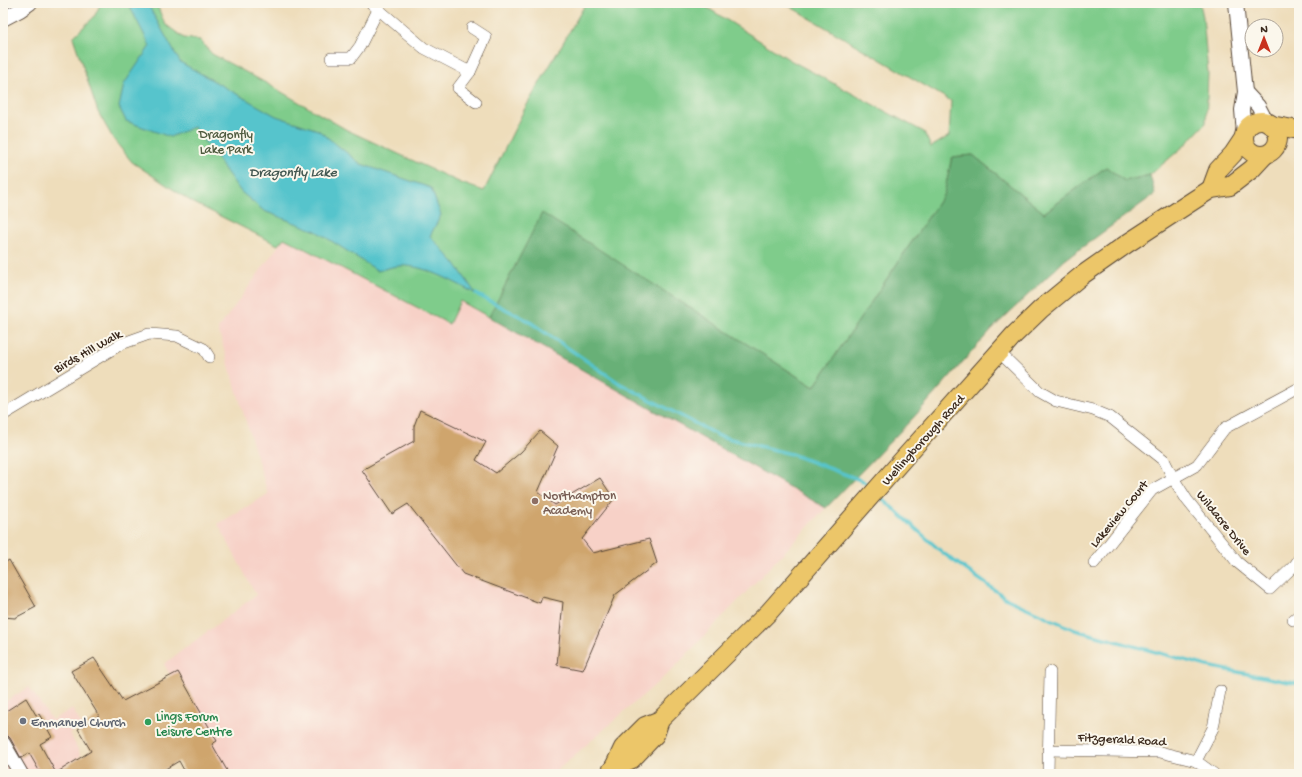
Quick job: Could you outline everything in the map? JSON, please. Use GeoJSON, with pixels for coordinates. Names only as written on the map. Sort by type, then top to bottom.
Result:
{"type":"FeatureCollection","features":[{"type":"Feature","properties":{"kind":"main road"},"geometry":{"type":"LineString","coordinates":[[1211,189],[1218,170],[1233,154],[1248,127],[1260,121],[1299,130]]}},
{"type":"Feature","properties":{"kind":"main road"},"geometry":{"type":"LineString","coordinates":[[1244,136],[1244,145],[1253,154],[1259,156],[1270,152],[1277,143],[1278,136],[1269,124]]}},
{"type":"Feature","properties":{"kind":"main road","name":"Wellingborough Road"},"geometry":{"type":"LineString","coordinates":[[611,771],[632,759],[655,736],[660,720],[769,612],[1014,335],[1042,309],[1081,276],[1128,243],[1211,189],[1230,186],[1252,169],[1270,152],[1299,140]]}},
{"type":"Feature","properties":{"kind":"street"},"geometry":{"type":"LineString","coordinates":[[3,19],[30,3]]}},
{"type":"Feature","properties":{"kind":"street"},"geometry":{"type":"LineString","coordinates":[[1236,3],[1245,92],[1242,110],[1244,136]]}},
{"type":"Feature","properties":{"kind":"street"},"geometry":{"type":"LineString","coordinates":[[331,58],[351,58],[360,46],[375,6],[424,48],[470,72]]}},
{"type":"Feature","properties":{"kind":"street"},"geometry":{"type":"LineString","coordinates":[[472,28],[486,37],[470,72],[458,88],[476,102]]}},
{"type":"Feature","properties":{"kind":"street"},"geometry":{"type":"LineString","coordinates":[[1245,92],[1258,106],[1269,124]]}},
{"type":"Feature","properties":{"kind":"street","name":"Birds Hill Walk"},"geometry":{"type":"LineString","coordinates":[[3,415],[120,344],[149,334],[177,336],[204,349],[209,357]]}},
{"type":"Feature","properties":{"kind":"street"},"geometry":{"type":"LineString","coordinates":[[999,352],[1040,392],[1056,401],[1093,410],[1110,417],[1164,460],[1173,478]]}},
{"type":"Feature","properties":{"kind":"street","name":"Lakeview Court"},"geometry":{"type":"LineString","coordinates":[[1094,562],[1152,490],[1197,465],[1225,428],[1299,388]]}},
{"type":"Feature","properties":{"kind":"street","name":"Wildacre Drive"},"geometry":{"type":"LineString","coordinates":[[1173,478],[1187,500],[1237,562],[1270,589],[1298,564]]}},
{"type":"Feature","properties":{"kind":"street"},"geometry":{"type":"LineString","coordinates":[[1048,774],[1050,672]]}},
{"type":"Feature","properties":{"kind":"street"},"geometry":{"type":"LineString","coordinates":[[1196,761],[1213,728],[1220,691]]}},
{"type":"Feature","properties":{"kind":"street"},"geometry":{"type":"LineString","coordinates":[[3,743],[21,774]]}},
{"type":"Feature","properties":{"kind":"street","name":"Fitzgerald Road"},"geometry":{"type":"LineString","coordinates":[[1048,750],[1160,752],[1196,761],[1214,774]]}},
{"type":"Feature","properties":{"kind":"shaded area","name":"Northampton Academy"},"geometry":{"type":"Polygon","coordinates":[[[284,238],[449,324],[460,301],[826,508],[672,670],[553,774],[225,774],[164,664],[256,595],[218,524],[268,494],[218,329],[284,238]]]}},
{"type":"Feature","properties":{"kind":"shaded area"},"geometry":{"type":"Polygon","coordinates":[[[29,687],[52,720],[72,709],[82,725],[70,733],[81,756],[51,774],[3,774],[3,703],[29,687]]]}},
{"type":"Feature","properties":{"kind":"green space","name":"Dragonfly Lake Park"},"geometry":{"type":"Polygon","coordinates":[[[101,3],[156,3],[165,24],[184,38],[200,40],[212,54],[266,83],[347,130],[461,183],[484,191],[524,110],[586,3],[700,3],[790,60],[924,132],[931,147],[949,136],[951,101],[784,3],[1200,3],[1203,17],[1208,73],[1206,123],[1185,145],[1150,175],[1125,181],[1106,167],[1044,213],[973,155],[952,157],[944,194],[814,387],[542,214],[489,317],[460,301],[449,324],[284,238],[278,245],[192,202],[132,162],[114,140],[98,112],[73,37],[94,17],[101,3]]]}},
{"type":"Feature","properties":{"kind":"green space"},"geometry":{"type":"Polygon","coordinates":[[[973,155],[1044,213],[1106,167],[1125,181],[1150,175],[1155,194],[1065,260],[992,329],[915,416],[826,508],[489,317],[542,213],[814,387],[944,194],[952,157],[973,155]]]}},
{"type":"Feature","properties":{"kind":"water","name":"Dragonfly Lake"},"geometry":{"type":"Polygon","coordinates":[[[128,3],[147,3],[180,62],[276,116],[318,130],[361,164],[431,188],[441,215],[430,236],[454,262],[476,294],[439,275],[419,268],[397,266],[378,271],[316,231],[264,211],[241,192],[194,127],[170,137],[126,121],[119,107],[124,84],[150,46],[128,3]]]}},
{"type":"Feature","properties":{"kind":"building"},"geometry":{"type":"Polygon","coordinates":[[[420,410],[486,442],[476,460],[496,473],[521,452],[540,431],[558,446],[538,492],[555,505],[600,478],[614,499],[582,539],[593,553],[649,539],[657,563],[615,595],[583,670],[557,665],[563,602],[542,597],[540,603],[463,574],[408,504],[392,514],[362,470],[414,441],[414,426],[420,410]]]}},
{"type":"Feature","properties":{"kind":"building"},"geometry":{"type":"Polygon","coordinates":[[[9,560],[36,607],[15,618],[3,617],[3,564],[9,560]]]}},
{"type":"Feature","properties":{"kind":"building","name":"Lings Forum Leisure Centre"},"geometry":{"type":"Polygon","coordinates":[[[94,658],[123,701],[178,672],[217,741],[212,744],[229,774],[186,774],[179,761],[157,774],[41,774],[29,753],[21,758],[10,738],[7,735],[3,735],[3,713],[26,698],[36,715],[39,714],[52,737],[40,744],[56,773],[91,751],[78,729],[99,716],[71,671],[94,658]]]}},
{"type":"Feature","properties":{"kind":"waterway"},"geometry":{"type":"LineString","coordinates":[[476,294],[527,320],[619,383],[719,436],[791,454],[863,481],[871,488]]}},
{"type":"Feature","properties":{"kind":"waterway"},"geometry":{"type":"LineString","coordinates":[[878,495],[943,553],[1007,599],[1075,630],[1207,666],[1299,684]]}},
{"type":"Feature","properties":{"kind":"place","name":"Northampton Academy"},"geometry":{"type":"Point","coordinates":[535,501]}},
{"type":"Feature","properties":{"kind":"place","name":"Emmanuel Church"},"geometry":{"type":"Point","coordinates":[23,721]}},
{"type":"Feature","properties":{"kind":"place","name":"Lings Forum Leisure Centre"},"geometry":{"type":"Point","coordinates":[148,722]}}]}
